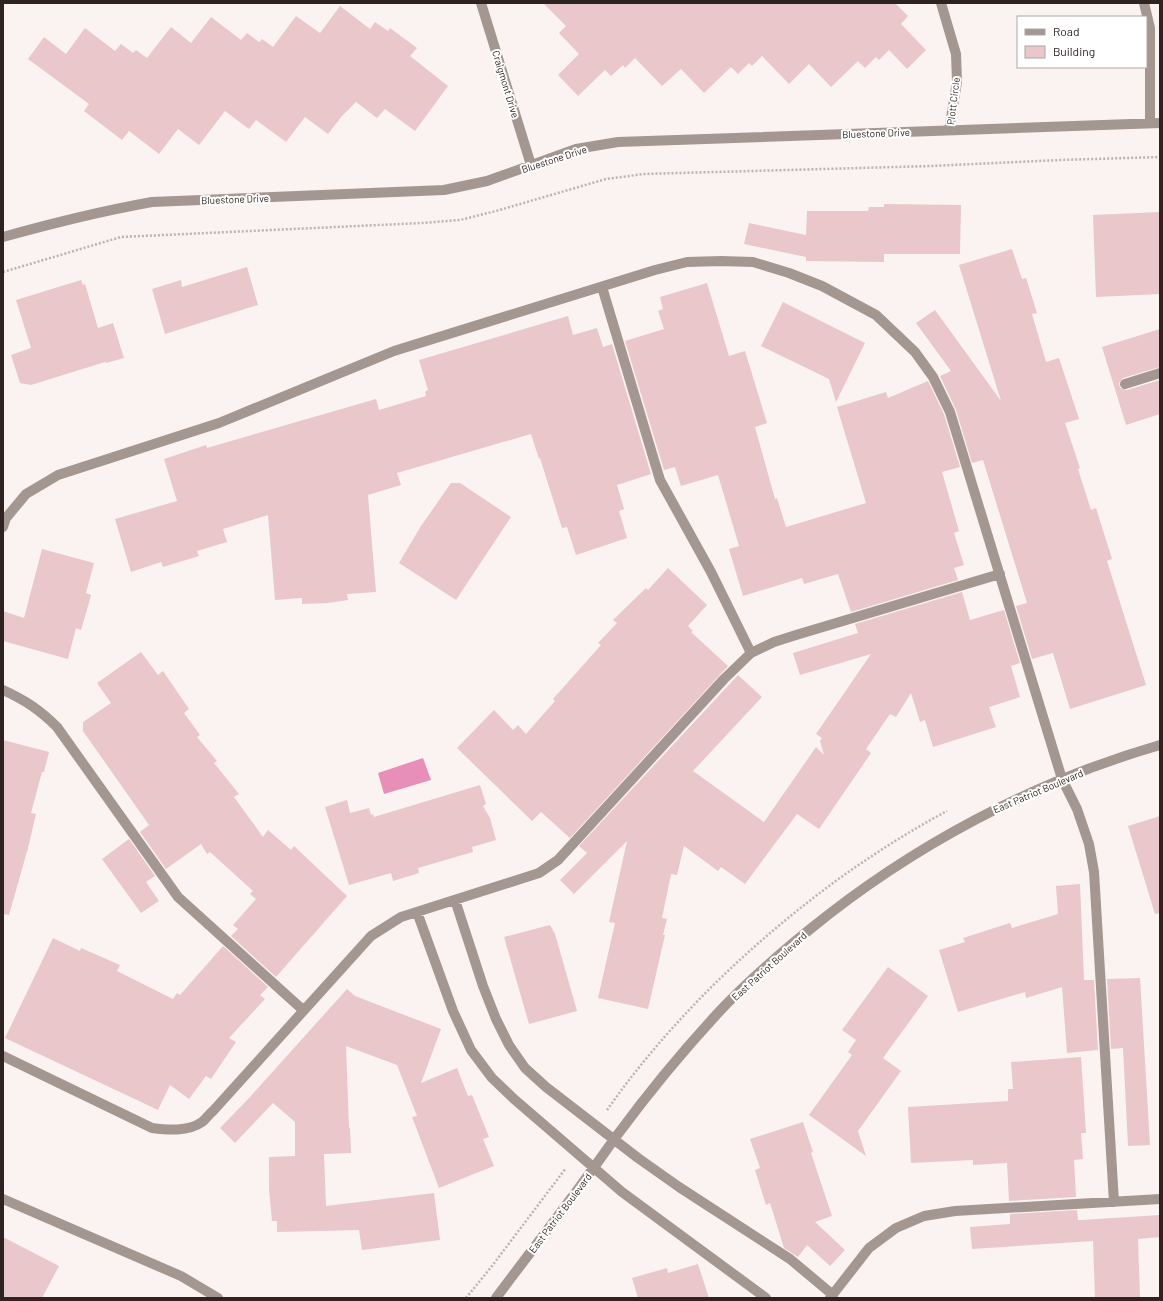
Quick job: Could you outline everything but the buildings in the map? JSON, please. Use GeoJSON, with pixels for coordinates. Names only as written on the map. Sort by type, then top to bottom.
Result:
{"type":"FeatureCollection","features":[{"type":"Feature","properties":{"kind":"street","name":"Craigmont Drive"},"geometry":{"type":"LineString","coordinates":[[481,3],[531,165]]}},
{"type":"Feature","properties":{"kind":"street","name":"Plott Circle"},"geometry":{"type":"LineString","coordinates":[[940,3],[956,54],[957,82],[950,130]]}},
{"type":"Feature","properties":{"kind":"street"},"geometry":{"type":"LineString","coordinates":[[1144,3],[1150,28],[1155,123]]}},
{"type":"Feature","properties":{"kind":"street","name":"Bluestone Drive"},"geometry":{"type":"LineString","coordinates":[[3,237],[92,213],[152,202],[444,190],[487,181],[576,150],[618,142],[1155,123]]}},
{"type":"Feature","properties":{"kind":"street"},"geometry":{"type":"LineString","coordinates":[[3,527],[6,518],[26,494],[58,475],[219,424],[394,351],[602,286],[687,262],[753,262],[789,273],[822,286],[876,315],[915,352],[934,377],[950,412],[1062,779],[1077,809],[1089,844],[1094,872],[1114,1202]]}},
{"type":"Feature","properties":{"kind":"street"},"geometry":{"type":"LineString","coordinates":[[602,286],[660,480],[710,572],[751,653]]}},
{"type":"Feature","properties":{"kind":"street"},"geometry":{"type":"LineString","coordinates":[[1125,384],[1160,373]]}},
{"type":"Feature","properties":{"kind":"street"},"geometry":{"type":"LineString","coordinates":[[3,1056],[152,1128],[167,1130],[185,1128],[200,1123],[213,1111],[371,936],[401,917],[540,873],[558,860],[724,679],[751,653],[774,642],[796,635],[1000,574]]}},
{"type":"Feature","properties":{"kind":"street"},"geometry":{"type":"LineString","coordinates":[[3,690],[21,698],[40,711],[57,727],[178,897],[303,1010]]}},
{"type":"Feature","properties":{"kind":"street","name":"East Patriot Boulevard"},"geometry":{"type":"LineString","coordinates":[[496,1298],[664,1074],[718,1012],[777,956],[844,902],[911,856],[971,822],[1062,779],[1136,752],[1160,745]]}},
{"type":"Feature","properties":{"kind":"street"},"geometry":{"type":"LineString","coordinates":[[455,900],[483,986],[496,1019],[509,1045],[525,1068],[546,1087],[638,1158],[679,1188],[790,1260],[832,1297],[869,1248],[896,1228],[924,1216],[955,1211],[1160,1199]]}},
{"type":"Feature","properties":{"kind":"street"},"geometry":{"type":"LineString","coordinates":[[417,912],[441,982],[453,1011],[471,1050],[492,1078],[622,1192],[766,1298]]}},
{"type":"Feature","properties":{"kind":"street"},"geometry":{"type":"LineString","coordinates":[[3,1199],[181,1276],[218,1298]]}},
{"type":"Feature","properties":{"kind":"path"},"geometry":{"type":"LineString","coordinates":[[3,272],[121,237],[460,220],[606,179],[644,174],[931,166],[1160,157]]}},
{"type":"Feature","properties":{"kind":"shaded area"},"geometry":{"type":"Polygon","coordinates":[[[423,758],[431,780],[384,794],[378,773],[423,758]]]}}]}
